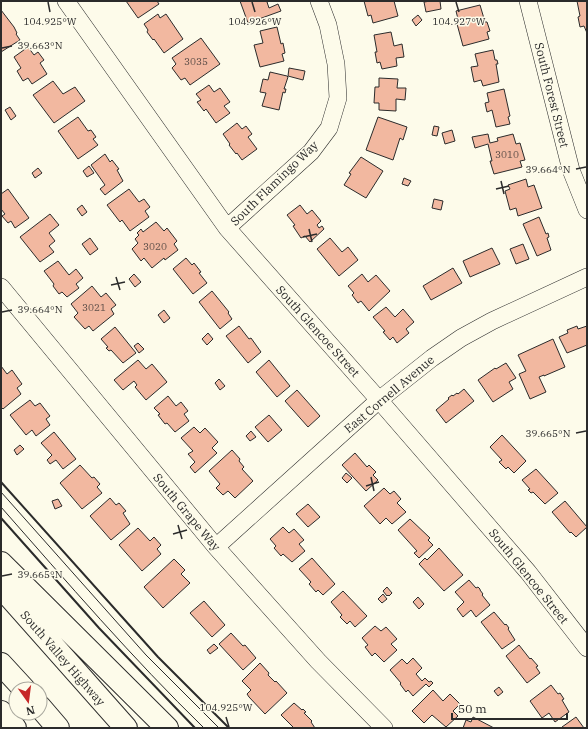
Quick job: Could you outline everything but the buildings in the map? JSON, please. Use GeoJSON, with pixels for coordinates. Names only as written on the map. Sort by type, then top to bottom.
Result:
{"type":"FeatureCollection","features":[{"type":"Feature","properties":{"kind":"highway"},"geometry":{"type":"LineString","coordinates":[[1,563],[167,728]]}},
{"type":"Feature","properties":{"kind":"highway","name":"South Valley Highway"},"geometry":{"type":"LineString","coordinates":[[1,587],[126,728]]}},
{"type":"Feature","properties":{"kind":"highway"},"geometry":{"type":"LineString","coordinates":[[1,664],[17,681]]}},
{"type":"Feature","properties":{"kind":"highway"},"geometry":{"type":"LineString","coordinates":[[1,712],[15,728]]}},
{"type":"Feature","properties":{"kind":"highway"},"geometry":{"type":"LineString","coordinates":[[48,716],[58,728]]}},
{"type":"Feature","properties":{"kind":"street","name":"South Glencoe Street"},"geometry":{"type":"LineString","coordinates":[[66,1],[227,228],[528,572],[587,648]]}},
{"type":"Feature","properties":{"kind":"street","name":"South Flamingo Way"},"geometry":{"type":"LineString","coordinates":[[227,228],[311,152],[329,128],[338,98],[336,64],[328,25],[318,1]]}},
{"type":"Feature","properties":{"kind":"street","name":"South Forest Street"},"geometry":{"type":"LineString","coordinates":[[528,1],[571,170],[587,210]]}},
{"type":"Feature","properties":{"kind":"street","name":"East Cornell Avenue"},"geometry":{"type":"LineString","coordinates":[[216,547],[379,400],[427,361],[462,338],[508,312],[587,277]]}},
{"type":"Feature","properties":{"kind":"street","name":"South Grape Way"},"geometry":{"type":"LineString","coordinates":[[1,288],[216,547],[318,661],[384,728]]}},
{"type":"Feature","properties":{"kind":"tram line"},"geometry":{"type":"LineString","coordinates":[[1,492],[146,655],[219,728]]}},
{"type":"Feature","properties":{"kind":"tram line"},"geometry":{"type":"LineString","coordinates":[[1,507],[126,647],[204,728]]}},
{"type":"Feature","properties":{"kind":"wall"},"geometry":{"type":"LineString","coordinates":[[1,482],[158,657],[229,728]]}},
{"type":"Feature","properties":{"kind":"wall"},"geometry":{"type":"LineString","coordinates":[[1,518],[99,628],[195,728]]}}]}
